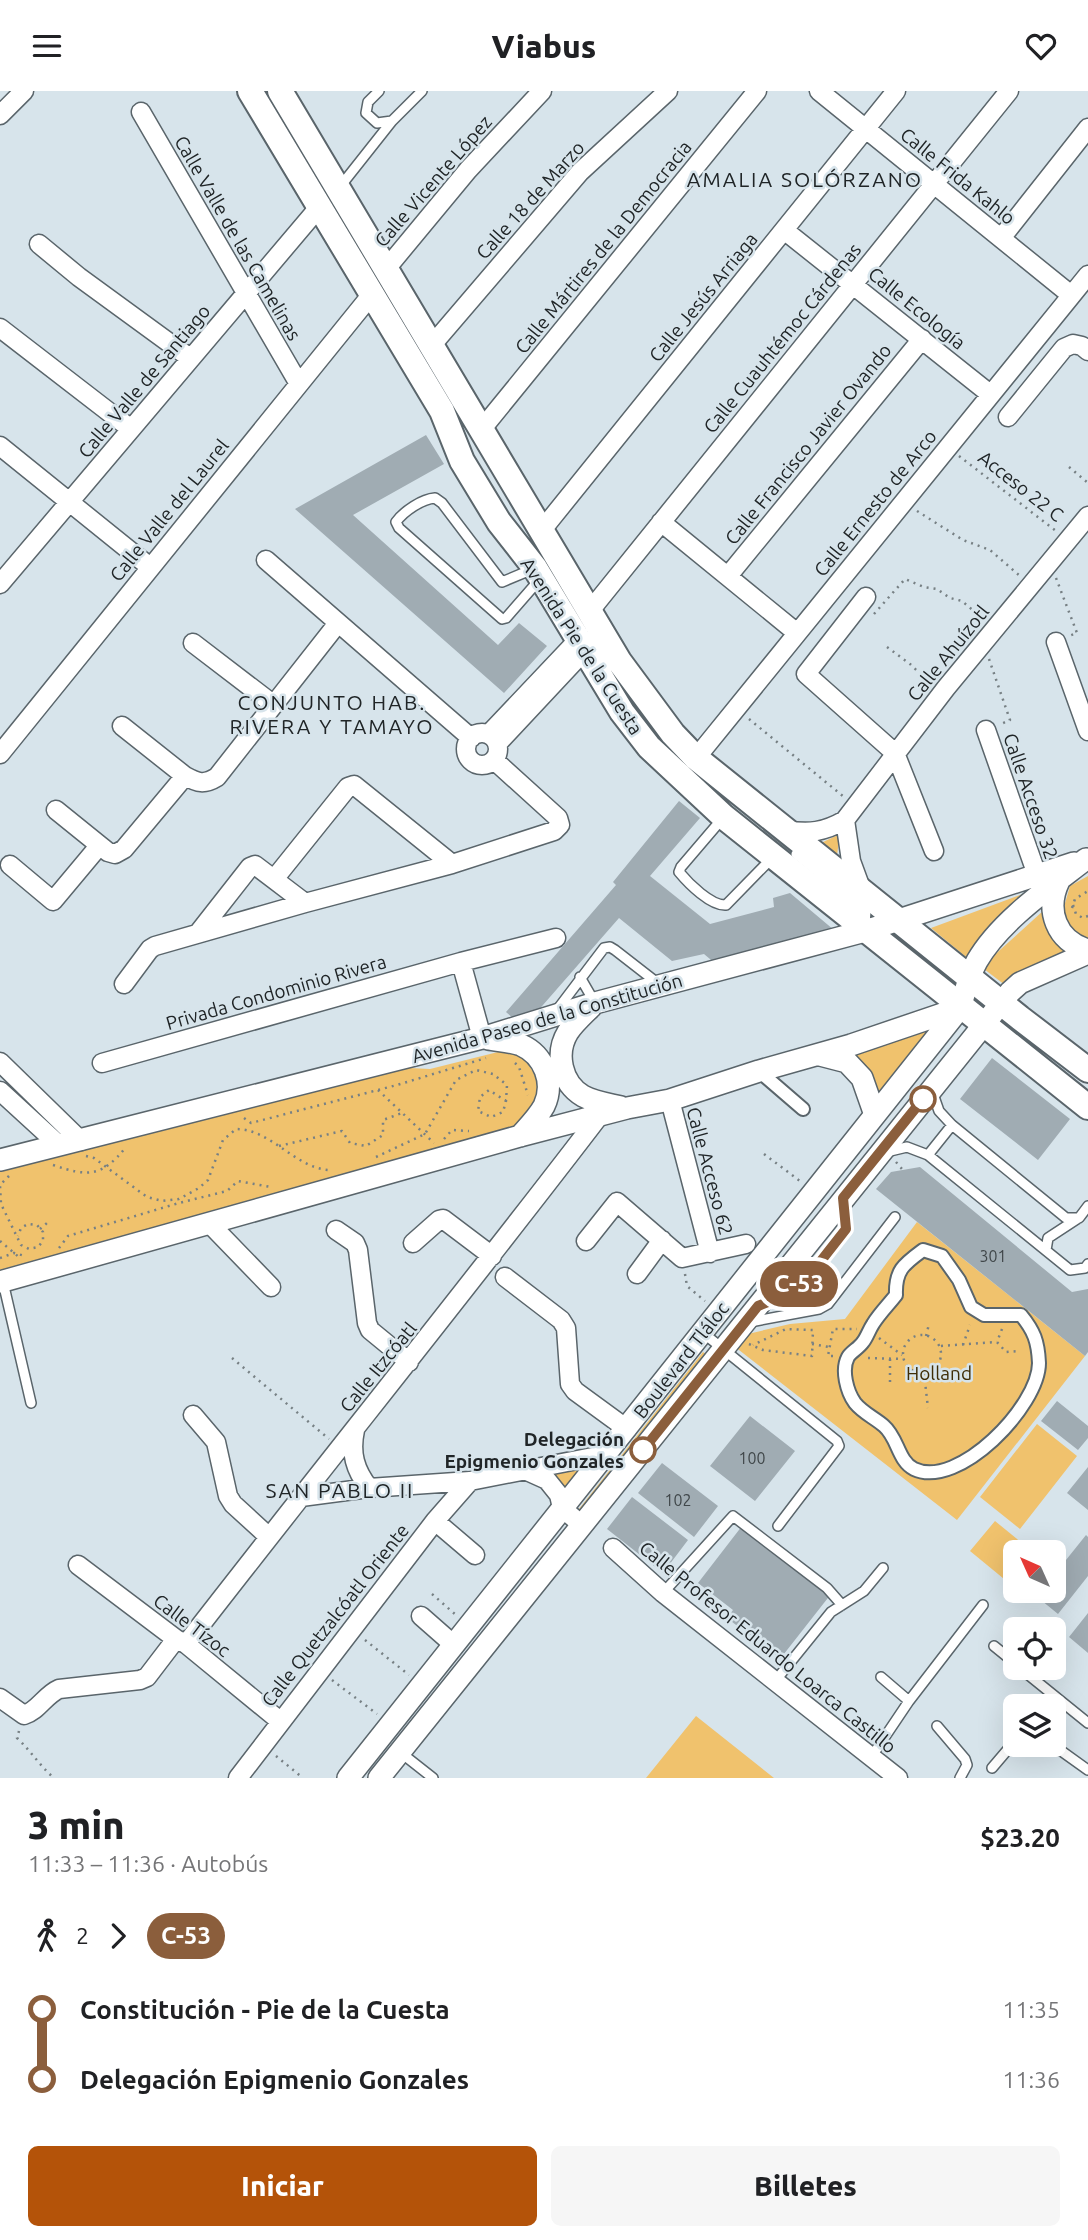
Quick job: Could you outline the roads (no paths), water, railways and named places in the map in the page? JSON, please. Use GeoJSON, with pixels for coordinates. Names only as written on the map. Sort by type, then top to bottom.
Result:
{"type":"FeatureCollection","features":[{"type":"Feature","properties":{"kind":"main road","name":"Avenida Pie de la Cuesta"},"geometry":{"type":"LineString","coordinates":[[250,91],[442,411],[468,471],[499,522],[538,573],[637,734],[732,820],[862,891],[970,978],[1000,1020],[1088,1107]]}},
{"type":"Feature","properties":{"kind":"main road","name":"Avenida Pie de la Cuesta"},"geometry":{"type":"LineString","coordinates":[[280,91],[618,661],[652,708],[696,758],[865,931],[960,1008],[1000,1020],[1088,1070]]}},
{"type":"Feature","properties":{"kind":"street"},"geometry":{"type":"LineString","coordinates":[[0,115],[24,91]]}},
{"type":"Feature","properties":{"kind":"street","name":"Calle Vicente López"},"geometry":{"type":"LineString","coordinates":[[386,269],[468,170],[542,91]]}},
{"type":"Feature","properties":{"kind":"street","name":"Calle 18 de Marzo"},"geometry":{"type":"LineString","coordinates":[[432,345],[580,172],[668,91]]}},
{"type":"Feature","properties":{"kind":"street","name":"Calle Mártires de la Democracia"},"geometry":{"type":"LineString","coordinates":[[481,430],[757,91]]}},
{"type":"Feature","properties":{"kind":"street","name":"Calle Frida Kahlo"},"geometry":{"type":"LineString","coordinates":[[819,91],[1071,295]]}},
{"type":"Feature","properties":{"kind":"street","name":"Calle Jesús Arriaga"},"geometry":{"type":"LineString","coordinates":[[542,530],[896,91]]}},
{"type":"Feature","properties":{"kind":"street","name":"Calle Cuauhtémoc Cárdenas"},"geometry":{"type":"LineString","coordinates":[[589,611],[1009,91]]}},
{"type":"Feature","properties":{"kind":"street","name":"Calle Valle de las Camelinas"},"geometry":{"type":"LineString","coordinates":[[141,112],[299,384]]}},
{"type":"Feature","properties":{"kind":"street"},"geometry":{"type":"LineString","coordinates":[[1002,237],[1088,128]]}},
{"type":"Feature","properties":{"kind":"street","name":"Calle Valle de Santiago"},"geometry":{"type":"LineString","coordinates":[[0,584],[320,206]]}},
{"type":"Feature","properties":{"kind":"street","name":"Calle Ecología"},"geometry":{"type":"LineString","coordinates":[[784,230],[990,394]]}},
{"type":"Feature","properties":{"kind":"street"},"geometry":{"type":"LineString","coordinates":[[39,244],[79,277],[190,358]]}},
{"type":"Feature","properties":{"kind":"street","name":"Calle Ernesto de Arco"},"geometry":{"type":"LineString","coordinates":[[696,758],[1088,275]]}},
{"type":"Feature","properties":{"kind":"street","name":"Calle Valle del Laurel"},"geometry":{"type":"LineString","coordinates":[[0,754],[372,294]]}},
{"type":"Feature","properties":{"kind":"street"},"geometry":{"type":"LineString","coordinates":[[0,328],[131,429]]}},
{"type":"Feature","properties":{"kind":"street","name":"Calle Francisco Javier Ovando"},"geometry":{"type":"LineString","coordinates":[[727,576],[922,339]]}},
{"type":"Feature","properties":{"kind":"street"},"geometry":{"type":"LineString","coordinates":[[1008,417],[1064,348],[1073,344],[1088,351]]}},
{"type":"Feature","properties":{"kind":"street"},"geometry":{"type":"LineString","coordinates":[[0,446],[149,567]]}},
{"type":"Feature","properties":{"kind":"street","name":"Calle Ahuízotl"},"geometry":{"type":"LineString","coordinates":[[850,813],[946,688],[1088,516]]}},
{"type":"Feature","properties":{"kind":"street"},"geometry":{"type":"LineString","coordinates":[[661,521],[797,633]]}},
{"type":"Feature","properties":{"kind":"street"},"geometry":{"type":"LineString","coordinates":[[1059,551],[1081,541],[1088,541]]}},
{"type":"Feature","properties":{"kind":"street"},"geometry":{"type":"LineString","coordinates":[[266,560],[471,738]]}},
{"type":"Feature","properties":{"kind":"street"},"geometry":{"type":"LineString","coordinates":[[863,600],[806,674],[895,753],[934,851]]}},
{"type":"Feature","properties":{"kind":"street"},"geometry":{"type":"LineString","coordinates":[[122,726],[185,776],[204,784],[217,777],[338,622]]}},
{"type":"Feature","properties":{"kind":"street"},"geometry":{"type":"LineString","coordinates":[[1056,642],[1088,731]]}},
{"type":"Feature","properties":{"kind":"street"},"geometry":{"type":"LineString","coordinates":[[193,643],[274,705]]}},
{"type":"Feature","properties":{"kind":"street"},"geometry":{"type":"LineString","coordinates":[[124,984],[150,949],[199,932],[452,864],[554,831],[560,825],[558,818],[494,745],[479,733],[471,738],[466,747],[471,760],[480,764],[494,745],[508,722],[581,645]]}},
{"type":"Feature","properties":{"kind":"street","name":"Calle Acceso 32"},"geometry":{"type":"LineString","coordinates":[[986,730],[1037,875]]}},
{"type":"Feature","properties":{"kind":"street"},"geometry":{"type":"LineString","coordinates":[[56,810],[111,854],[120,852],[185,776]]}},
{"type":"Feature","properties":{"kind":"street"},"geometry":{"type":"LineString","coordinates":[[275,878],[348,787],[354,785],[452,864]]}},
{"type":"Feature","properties":{"kind":"street"},"geometry":{"type":"LineString","coordinates":[[780,844],[806,834],[827,830],[850,813]]}},
{"type":"Feature","properties":{"kind":"street"},"geometry":{"type":"LineString","coordinates":[[850,813],[851,861],[862,891]]}},
{"type":"Feature","properties":{"kind":"street"},"geometry":{"type":"LineString","coordinates":[[10,865],[53,901],[99,846]]}},
{"type":"Feature","properties":{"kind":"street"},"geometry":{"type":"LineString","coordinates":[[1,1282],[32,1264],[210,1224],[520,1136],[626,1108],[670,1100],[960,1008],[970,978],[986,948],[1008,924],[1087,859]]}},
{"type":"Feature","properties":{"kind":"street","name":"Avenida Paseo de la Constitución"},"geometry":{"type":"LineString","coordinates":[[6,1166],[484,1048],[595,1003],[865,931],[1087,859]]}},
{"type":"Feature","properties":{"kind":"street"},"geometry":{"type":"LineString","coordinates":[[199,932],[250,866],[260,867],[304,903]]}},
{"type":"Feature","properties":{"kind":"street"},"geometry":{"type":"LineString","coordinates":[[1059,881],[1052,900],[1054,919],[1069,941],[1088,951]]}},
{"type":"Feature","properties":{"kind":"street","name":"Privada Condominio Rivera"},"geometry":{"type":"LineString","coordinates":[[102,1063],[460,962],[556,938]]}},
{"type":"Feature","properties":{"kind":"street"},"geometry":{"type":"LineString","coordinates":[[1000,1020],[1020,983],[1088,951]]}},
{"type":"Feature","properties":{"kind":"street"},"geometry":{"type":"LineString","coordinates":[[460,962],[484,1048],[509,1042],[525,1047],[539,1059],[547,1074],[546,1101],[538,1116],[520,1136]]}},
{"type":"Feature","properties":{"kind":"street"},"geometry":{"type":"LineString","coordinates":[[595,1003],[567,1033],[561,1049],[562,1066],[570,1084],[585,1097],[626,1108]]}},
{"type":"Feature","properties":{"kind":"street","name":"Boulevard Tláloc"},"geometry":{"type":"LineString","coordinates":[[348,1778],[960,1008]]}},
{"type":"Feature","properties":{"kind":"street","name":"Boulevard Tláloc"},"geometry":{"type":"LineString","coordinates":[[379,1778],[582,1525],[742,1332],[843,1198],[932,1089],[1000,1020]]}},
{"type":"Feature","properties":{"kind":"street"},"geometry":{"type":"LineString","coordinates":[[818,1055],[847,1062],[862,1078],[874,1115]]}},
{"type":"Feature","properties":{"kind":"street"},"geometry":{"type":"LineString","coordinates":[[0,1062],[81,1148]]}},
{"type":"Feature","properties":{"kind":"street"},"geometry":{"type":"LineString","coordinates":[[759,1071],[803,1109]]}},
{"type":"Feature","properties":{"kind":"street"},"geometry":{"type":"LineString","coordinates":[[0,1091],[54,1156]]}},
{"type":"Feature","properties":{"kind":"street","name":"Calle Acceso 62"},"geometry":{"type":"LineString","coordinates":[[670,1100],[710,1253]]}},
{"type":"Feature","properties":{"kind":"street","name":"Calle Itzcóatl"},"geometry":{"type":"LineString","coordinates":[[0,1698],[24,1715],[30,1714],[49,1694],[59,1689],[147,1677],[181,1642],[269,1537],[410,1362],[600,1115]]}},
{"type":"Feature","properties":{"kind":"street"},"geometry":{"type":"LineString","coordinates":[[586,1241],[617,1202],[682,1258],[746,1244]]}},
{"type":"Feature","properties":{"kind":"street"},"geometry":{"type":"LineString","coordinates":[[413,1243],[443,1219],[492,1256]]}},
{"type":"Feature","properties":{"kind":"street"},"geometry":{"type":"LineString","coordinates":[[210,1224],[271,1287]]}},
{"type":"Feature","properties":{"kind":"street"},"geometry":{"type":"LineString","coordinates":[[336,1230],[355,1243],[358,1251],[365,1315],[370,1330],[410,1362]]}},
{"type":"Feature","properties":{"kind":"street"},"geometry":{"type":"LineString","coordinates":[[637,1274],[662,1240]]}},
{"type":"Feature","properties":{"kind":"street"},"geometry":{"type":"LineString","coordinates":[[923,1250],[942,1256],[959,1280],[971,1307],[985,1315],[1020,1315],[1034,1332],[1039,1365],[1028,1398],[991,1443],[955,1466],[932,1474],[912,1468],[902,1458],[890,1431],[855,1403],[847,1387],[845,1369],[848,1357],[862,1344],[874,1322],[896,1295],[896,1282],[904,1264],[923,1250]]}},
{"type":"Feature","properties":{"kind":"street"},"geometry":{"type":"LineString","coordinates":[[505,1277],[561,1320],[566,1328],[570,1384],[575,1391],[627,1429]]}},
{"type":"Feature","properties":{"kind":"street"},"geometry":{"type":"LineString","coordinates":[[192,1415],[216,1442],[228,1496],[233,1504],[269,1537]]}},
{"type":"Feature","properties":{"kind":"street"},"geometry":{"type":"LineString","coordinates":[[355,1428],[353,1456],[357,1469],[369,1488]]}},
{"type":"Feature","properties":{"kind":"street"},"geometry":{"type":"LineString","coordinates":[[301,1497],[369,1488],[470,1481],[608,1454]]}},
{"type":"Feature","properties":{"kind":"street"},"geometry":{"type":"LineString","coordinates":[[527,1471],[547,1480],[559,1495],[562,1508],[582,1525]]}},
{"type":"Feature","properties":{"kind":"street","name":"Calle Quetzalcóatl Oriente"},"geometry":{"type":"LineString","coordinates":[[237,1778],[435,1521],[470,1481]]}},
{"type":"Feature","properties":{"kind":"street"},"geometry":{"type":"LineString","coordinates":[[435,1521],[475,1555]]}},
{"type":"Feature","properties":{"kind":"street","name":"Calle Profesor Eduardo Loarca Castillo"},"geometry":{"type":"LineString","coordinates":[[613,1548],[663,1593],[898,1778]]}},
{"type":"Feature","properties":{"kind":"street","name":"Calle Tízoc"},"geometry":{"type":"LineString","coordinates":[[78,1565],[280,1721]]}},
{"type":"Feature","properties":{"kind":"street"},"geometry":{"type":"LineString","coordinates":[[421,1616],[454,1645]]}},
{"type":"Feature","properties":{"kind":"lane"},"geometry":{"type":"LineString","coordinates":[[379,91],[368,102],[366,113],[377,123],[392,121]]}},
{"type":"Feature","properties":{"kind":"lane"},"geometry":{"type":"LineString","coordinates":[[313,169],[338,190],[392,121],[422,91]]}},
{"type":"Feature","properties":{"kind":"lane"},"geometry":{"type":"LineString","coordinates":[[297,150],[304,162]]}},
{"type":"Feature","properties":{"kind":"lane"},"geometry":{"type":"LineString","coordinates":[[442,411],[471,455]]}},
{"type":"Feature","properties":{"kind":"lane"},"geometry":{"type":"LineString","coordinates":[[477,465],[538,573]]}},
{"type":"Feature","properties":{"kind":"lane"},"geometry":{"type":"LineString","coordinates":[[428,498],[435,498],[442,503],[502,582],[538,573],[506,618],[502,618],[399,529],[396,522],[428,498]]}},
{"type":"Feature","properties":{"kind":"lane"},"geometry":{"type":"LineString","coordinates":[[732,820],[681,867],[679,872],[710,900],[720,905],[726,905],[780,844]]}},
{"type":"Feature","properties":{"kind":"lane"},"geometry":{"type":"LineString","coordinates":[[553,1018],[580,977],[604,948],[610,947],[661,986]]}},
{"type":"Feature","properties":{"kind":"lane"},"geometry":{"type":"LineString","coordinates":[[580,977],[595,1003]]}},
{"type":"Feature","properties":{"kind":"lane"},"geometry":{"type":"LineString","coordinates":[[1000,1020],[1049,1063]]}},
{"type":"Feature","properties":{"kind":"lane"},"geometry":{"type":"LineString","coordinates":[[932,1089],[939,1111],[951,1125],[1066,1218],[1079,1218]]}},
{"type":"Feature","properties":{"kind":"lane"},"geometry":{"type":"LineString","coordinates":[[928,1155],[951,1125]]}},
{"type":"Feature","properties":{"kind":"lane"},"geometry":{"type":"LineString","coordinates":[[880,1154],[906,1147],[928,1155],[1070,1270],[1085,1268],[1088,1263]]}},
{"type":"Feature","properties":{"kind":"lane"},"geometry":{"type":"LineString","coordinates":[[1046,1250],[1048,1238],[1079,1218],[1088,1206]]}},
{"type":"Feature","properties":{"kind":"lane"},"geometry":{"type":"LineString","coordinates":[[702,1332],[742,1332],[820,1309],[828,1304],[895,1217]]}},
{"type":"Feature","properties":{"kind":"lane"},"geometry":{"type":"LineString","coordinates":[[1,1282],[31,1403]]}},
{"type":"Feature","properties":{"kind":"lane"},"geometry":{"type":"LineString","coordinates":[[742,1332],[839,1446],[778,1526]]}},
{"type":"Feature","properties":{"kind":"lane"},"geometry":{"type":"LineString","coordinates":[[663,1593],[733,1516],[827,1588],[842,1605]]}},
{"type":"Feature","properties":{"kind":"lane"},"geometry":{"type":"LineString","coordinates":[[776,1680],[831,1612],[864,1591],[883,1568]]}},
{"type":"Feature","properties":{"kind":"lane"},"geometry":{"type":"LineString","coordinates":[[872,1756],[909,1702],[983,1605]]}},
{"type":"Feature","properties":{"kind":"lane"},"geometry":{"type":"LineString","coordinates":[[994,1646],[1003,1653]]}},
{"type":"Feature","properties":{"kind":"lane"},"geometry":{"type":"LineString","coordinates":[[881,1677],[909,1702]]}},
{"type":"Feature","properties":{"kind":"lane"},"geometry":{"type":"LineString","coordinates":[[1035,1680],[1088,1723]]}},
{"type":"Feature","properties":{"kind":"lane"},"geometry":{"type":"LineString","coordinates":[[937,1726],[965,1759],[967,1765],[960,1778]]}},
{"type":"Feature","properties":{"kind":"lane"},"geometry":{"type":"LineString","coordinates":[[400,1752],[433,1778]]}},
{"type":"Feature","properties":{"kind":"lane"},"geometry":{"type":"LineString","coordinates":[[1066,1754],[1088,1770]]}},
{"type":"Feature","properties":{"kind":"lane"},"geometry":{"type":"LineString","coordinates":[[992,1767],[1003,1755]]}},
{"type":"Feature","properties":{"kind":"place","name":"Delegación Epigmenio Gonzales"},"geometry":{"type":"Point","coordinates":[643,1450]}},
{"type":"Feature","properties":{"kind":"district","name":"AMALIA SOLÓRZANO"},"geometry":{"type":"Point","coordinates":[805,179]}},
{"type":"Feature","properties":{"kind":"district","name":"CONJUNTO HAB. RIVERA Y TAMAYO"},"geometry":{"type":"Point","coordinates":[332,714]}},
{"type":"Feature","properties":{"kind":"district","name":"SAN PABLO II"},"geometry":{"type":"Point","coordinates":[340,1490]}},
{"type":"Feature","properties":{"kind":"park label","name":"Holland"},"geometry":{"type":"Point","coordinates":[939,1373]}}]}
